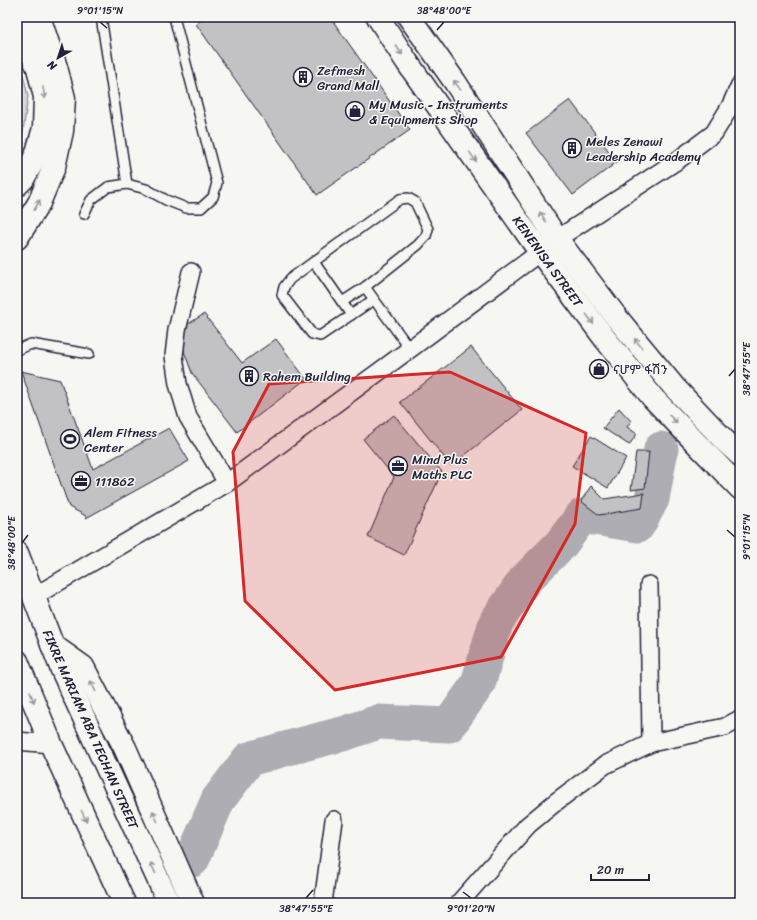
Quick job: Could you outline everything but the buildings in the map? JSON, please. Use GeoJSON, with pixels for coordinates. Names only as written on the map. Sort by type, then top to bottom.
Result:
{"type":"FeatureCollection","features":[{"type":"Feature","properties":{"kind":"main road"},"geometry":{"type":"LineString","coordinates":[[17,185],[23,179],[36,156],[44,128],[45,97],[38,68],[21,30],[18,17]]}},
{"type":"Feature","properties":{"kind":"main road"},"geometry":{"type":"LineString","coordinates":[[17,238],[39,203],[54,167],[62,131],[64,98],[56,67],[39,17]]}},
{"type":"Feature","properties":{"kind":"main road","name":"KENENISA STREET"},"geometry":{"type":"LineString","coordinates":[[378,17],[407,62],[540,252],[606,340],[653,398],[740,488]]}},
{"type":"Feature","properties":{"kind":"main road","name":"KENENISA STREET"},"geometry":{"type":"LineString","coordinates":[[409,17],[455,82],[558,239],[617,318],[674,387],[740,455]]}},
{"type":"Feature","properties":{"kind":"main road","name":"FIKRE MARIAM ABA TECHAN STREET"},"geometry":{"type":"LineString","coordinates":[[17,554],[62,670],[169,903]]}},
{"type":"Feature","properties":{"kind":"main road"},"geometry":{"type":"LineString","coordinates":[[52,645],[83,667],[126,748],[193,903]]}},
{"type":"Feature","properties":{"kind":"main road"},"geometry":{"type":"LineString","coordinates":[[17,661],[51,744],[124,903]]}},
{"type":"Feature","properties":{"kind":"street"},"geometry":{"type":"LineString","coordinates":[[558,239],[678,160],[714,133],[730,107],[740,85]]}},
{"type":"Feature","properties":{"kind":"street"},"geometry":{"type":"LineString","coordinates":[[34,596],[227,483],[540,252]]}},
{"type":"Feature","properties":{"kind":"street"},"geometry":{"type":"LineString","coordinates":[[191,272],[177,330],[174,356],[178,384],[188,417],[227,483]]}},
{"type":"Feature","properties":{"kind":"street"},"geometry":{"type":"LineString","coordinates":[[649,585],[651,743]]}},
{"type":"Feature","properties":{"kind":"street"},"geometry":{"type":"LineString","coordinates":[[459,903],[528,825],[605,765],[651,743],[725,727],[740,719]]}},
{"type":"Feature","properties":{"kind":"street"},"geometry":{"type":"LineString","coordinates":[[17,741],[51,744]]}},
{"type":"Feature","properties":{"kind":"street"},"geometry":{"type":"LineString","coordinates":[[323,903],[334,820]]}},
{"type":"Feature","properties":{"kind":"lane"},"geometry":{"type":"LineString","coordinates":[[101,17],[127,184]]}},
{"type":"Feature","properties":{"kind":"lane"},"geometry":{"type":"LineString","coordinates":[[84,214],[91,200],[108,187],[127,184],[146,190],[186,208],[201,208],[213,197],[217,183],[174,17]]}},
{"type":"Feature","properties":{"kind":"lane"},"geometry":{"type":"LineString","coordinates":[[342,302],[365,287],[418,245],[426,236],[428,229],[415,202],[408,198],[400,199],[290,279],[284,287],[282,295],[312,334],[320,336],[373,300]]}},
{"type":"Feature","properties":{"kind":"lane"},"geometry":{"type":"LineString","coordinates":[[314,262],[351,315]]}},
{"type":"Feature","properties":{"kind":"lane"},"geometry":{"type":"LineString","coordinates":[[365,287],[410,349]]}},
{"type":"Feature","properties":{"kind":"lane"},"geometry":{"type":"LineString","coordinates":[[17,350],[31,344],[89,354]]}},
{"type":"Feature","properties":{"kind":"highlighted area"},"geometry":{"type":"Polygon","coordinates":[[[450,372],[586,433],[575,524],[501,657],[335,690],[245,601],[233,452],[269,384],[450,372]]]}},
{"type":"Feature","properties":{"kind":"shaded area"},"geometry":{"type":"Polygon","coordinates":[[[17,56],[20,61],[28,96],[23,132],[17,149],[17,56]]]}},
{"type":"Feature","properties":{"kind":"waterway"},"geometry":{"type":"LineString","coordinates":[[192,860],[218,800],[249,759],[346,733],[378,722],[449,725],[478,684],[496,622],[525,580],[561,544],[582,516],[638,525],[652,499],[661,449]]}},
{"type":"Feature","properties":{"kind":"place","name":"Zefmesh Grand Mall"},"geometry":{"type":"Point","coordinates":[303,77]}},
{"type":"Feature","properties":{"kind":"place","name":"My Music - Instruments & Equipments Shop"},"geometry":{"type":"Point","coordinates":[355,111]}},
{"type":"Feature","properties":{"kind":"place","name":"Meles Zenawi Leadership Academy"},"geometry":{"type":"Point","coordinates":[572,148]}},
{"type":"Feature","properties":{"kind":"place","name":"ናሆም ፋሽን"},"geometry":{"type":"Point","coordinates":[599,369]}},
{"type":"Feature","properties":{"kind":"place","name":"Rahem Building"},"geometry":{"type":"Point","coordinates":[249,376]}},
{"type":"Feature","properties":{"kind":"place","name":"Alem Fitness Center"},"geometry":{"type":"Point","coordinates":[70,439]}},
{"type":"Feature","properties":{"kind":"place","name":"Mind Plus Maths PLC"},"geometry":{"type":"Point","coordinates":[398,466]}},
{"type":"Feature","properties":{"kind":"place","name":"111862"},"geometry":{"type":"Point","coordinates":[81,481]}}]}
